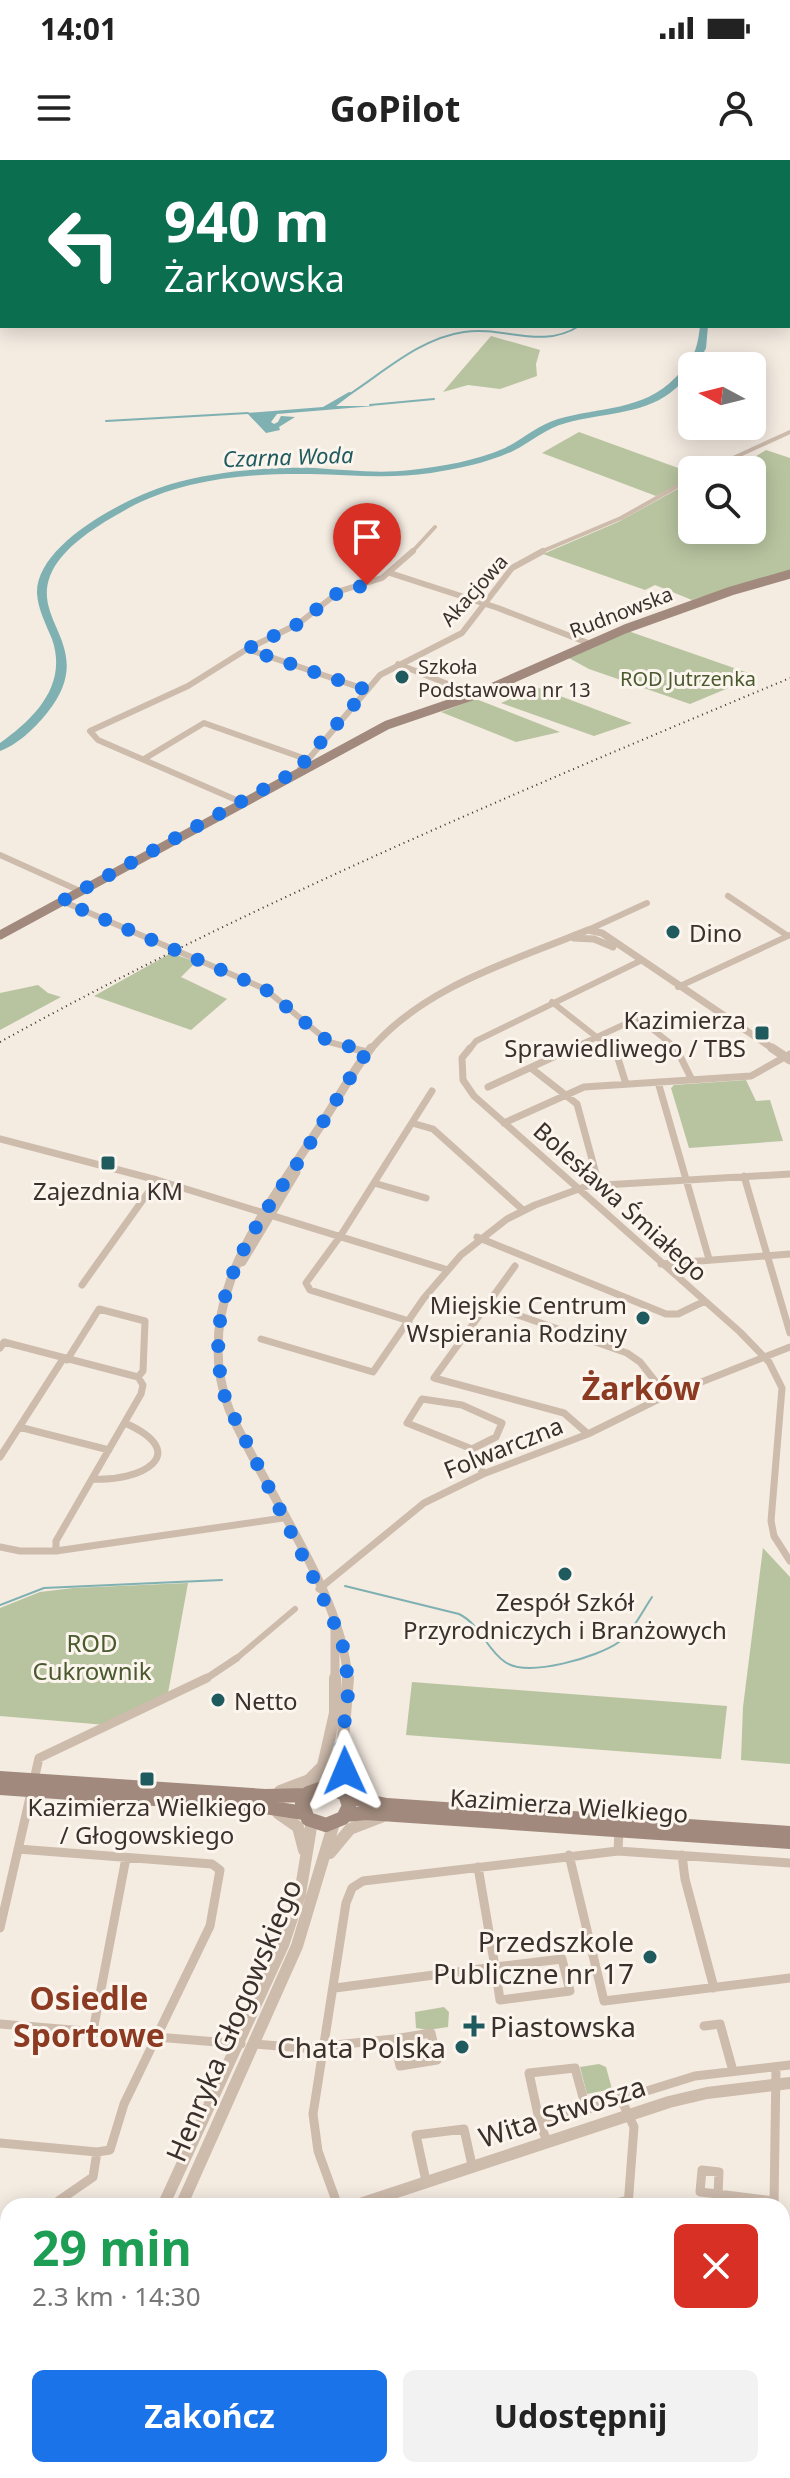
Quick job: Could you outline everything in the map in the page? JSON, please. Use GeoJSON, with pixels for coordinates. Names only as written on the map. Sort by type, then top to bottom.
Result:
{"type":"FeatureCollection","features":[{"type":"Feature","properties":{"kind":"main road","name":"Rudnowska"},"geometry":{"type":"LineString","coordinates":[[0,935],[300,769],[397,720],[475,695],[588,643],[731,591],[790,574]]}},
{"type":"Feature","properties":{"kind":"main road"},"geometry":{"type":"LineString","coordinates":[[0,1778],[33,1786]]}},
{"type":"Feature","properties":{"kind":"main road"},"geometry":{"type":"LineString","coordinates":[[0,1788],[33,1786],[253,1800],[312,1791]]}},
{"type":"Feature","properties":{"kind":"main road"},"geometry":{"type":"LineString","coordinates":[[308,1817],[302,1803],[312,1791]]}},
{"type":"Feature","properties":{"kind":"main road","name":"Kazimierza Wielkiego"},"geometry":{"type":"LineString","coordinates":[[312,1791],[343,1794],[387,1810],[790,1842]]}},
{"type":"Feature","properties":{"kind":"main road"},"geometry":{"type":"LineString","coordinates":[[340,1819],[349,1806],[343,1794]]}},
{"type":"Feature","properties":{"kind":"main road"},"geometry":{"type":"LineString","coordinates":[[253,1800],[308,1817]]}},
{"type":"Feature","properties":{"kind":"main road","name":"Kazimierza Wielkiego"},"geometry":{"type":"LineString","coordinates":[[308,1817],[340,1819],[387,1810],[790,1833]]}},
{"type":"Feature","properties":{"kind":"street"},"geometry":{"type":"LineString","coordinates":[[738,456],[790,432]]}},
{"type":"Feature","properties":{"kind":"street","name":"Akacjowa"},"geometry":{"type":"LineString","coordinates":[[300,769],[380,675],[457,637],[505,575],[522,561],[621,518],[678,486]]}},
{"type":"Feature","properties":{"kind":"street"},"geometry":{"type":"LineString","coordinates":[[241,802],[106,743],[93,736],[92,729],[188,686],[247,649],[298,624],[340,591],[373,583],[390,573],[435,527]]}},
{"type":"Feature","properties":{"kind":"street"},"geometry":{"type":"LineString","coordinates":[[390,573],[588,643]]}},
{"type":"Feature","properties":{"kind":"street"},"geometry":{"type":"LineString","coordinates":[[247,649],[367,690]]}},
{"type":"Feature","properties":{"kind":"street"},"geometry":{"type":"LineString","coordinates":[[398,664],[475,695]]}},
{"type":"Feature","properties":{"kind":"street"},"geometry":{"type":"LineString","coordinates":[[144,759],[204,723],[306,759]]}},
{"type":"Feature","properties":{"kind":"street"},"geometry":{"type":"LineString","coordinates":[[0,855],[80,891]]}},
{"type":"Feature","properties":{"kind":"street"},"geometry":{"type":"LineString","coordinates":[[728,896],[789,936]]}},
{"type":"Feature","properties":{"kind":"street"},"geometry":{"type":"LineString","coordinates":[[62,901],[265,989],[325,1039],[367,1052]]}},
{"type":"Feature","properties":{"kind":"street"},"geometry":{"type":"LineString","coordinates":[[343,1794],[341,1750],[348,1711],[348,1674],[342,1641],[239,1431],[219,1376],[219,1319],[232,1274],[367,1052],[397,1023],[434,999],[647,903]]}},
{"type":"Feature","properties":{"kind":"street"},"geometry":{"type":"LineString","coordinates":[[602,938],[606,926],[613,919]]}},
{"type":"Feature","properties":{"kind":"street"},"geometry":{"type":"LineString","coordinates":[[588,930],[788,1057]]}},
{"type":"Feature","properties":{"kind":"street"},"geometry":{"type":"LineString","coordinates":[[678,987],[789,936]]}},
{"type":"Feature","properties":{"kind":"street"},"geometry":{"type":"LineString","coordinates":[[567,939],[602,938]]}},
{"type":"Feature","properties":{"kind":"street","name":"Bolesława Śmiałego"},"geometry":{"type":"LineString","coordinates":[[640,961],[480,1038],[462,1058],[460,1069],[467,1088],[705,1301],[775,1368],[783,1390],[771,1521],[774,1536],[790,1561]]}},
{"type":"Feature","properties":{"kind":"street"},"geometry":{"type":"LineString","coordinates":[[552,1002],[616,1052],[626,1084]]}},
{"type":"Feature","properties":{"kind":"street"},"geometry":{"type":"LineString","coordinates":[[488,1087],[638,1018],[680,1051],[692,1080]]}},
{"type":"Feature","properties":{"kind":"street"},"geometry":{"type":"LineString","coordinates":[[504,1123],[584,1087],[751,1076],[788,1057]]}},
{"type":"Feature","properties":{"kind":"street"},"geometry":{"type":"LineString","coordinates":[[531,1068],[577,1104],[599,1185]]}},
{"type":"Feature","properties":{"kind":"street"},"geometry":{"type":"LineString","coordinates":[[658,1082],[709,1259]]}},
{"type":"Feature","properties":{"kind":"street"},"geometry":{"type":"LineString","coordinates":[[409,1321],[308,1288],[307,1280],[341,1235],[432,1091]]}},
{"type":"Feature","properties":{"kind":"street"},"geometry":{"type":"LineString","coordinates":[[412,1123],[433,1129],[523,1210]]}},
{"type":"Feature","properties":{"kind":"street"},"geometry":{"type":"LineString","coordinates":[[0,1139],[157,1180],[445,1269]]}},
{"type":"Feature","properties":{"kind":"street"},"geometry":{"type":"LineString","coordinates":[[261,1339],[373,1372],[445,1269],[477,1237],[523,1210],[576,1188],[790,1174]]}},
{"type":"Feature","properties":{"kind":"street"},"geometry":{"type":"LineString","coordinates":[[744,1176],[790,1333]]}},
{"type":"Feature","properties":{"kind":"street"},"geometry":{"type":"LineString","coordinates":[[82,1285],[157,1180]]}},
{"type":"Feature","properties":{"kind":"street"},"geometry":{"type":"LineString","coordinates":[[374,1183],[426,1198]]}},
{"type":"Feature","properties":{"kind":"street"},"geometry":{"type":"LineString","coordinates":[[477,1237],[656,1310],[674,1315],[705,1301]]}},
{"type":"Feature","properties":{"kind":"street"},"geometry":{"type":"LineString","coordinates":[[661,1264],[790,1254]]}},
{"type":"Feature","properties":{"kind":"street"},"geometry":{"type":"LineString","coordinates":[[515,1266],[434,1378],[564,1413],[588,1434]]}},
{"type":"Feature","properties":{"kind":"street"},"geometry":{"type":"LineString","coordinates":[[486,1304],[627,1353],[640,1362],[667,1396]]}},
{"type":"Feature","properties":{"kind":"street"},"geometry":{"type":"LineString","coordinates":[[0,1457],[99,1309],[145,1321],[143,1371],[138,1377]]}},
{"type":"Feature","properties":{"kind":"street"},"geometry":{"type":"LineString","coordinates":[[0,1348],[4,1342],[138,1377],[143,1385],[125,1423],[56,1541],[56,1551]]}},
{"type":"Feature","properties":{"kind":"street","name":"Folwarczna"},"geometry":{"type":"LineString","coordinates":[[319,1589],[424,1503],[483,1474],[588,1434],[667,1396],[790,1347]]}},
{"type":"Feature","properties":{"kind":"street"},"geometry":{"type":"LineString","coordinates":[[472,1449],[496,1437],[502,1423],[489,1415],[430,1397],[422,1399],[407,1423],[472,1449],[483,1474]]}},
{"type":"Feature","properties":{"kind":"street"},"geometry":{"type":"LineString","coordinates":[[93,1479],[112,1482],[132,1479],[148,1471],[155,1462],[158,1451],[154,1439],[143,1429],[125,1423]]}},
{"type":"Feature","properties":{"kind":"street"},"geometry":{"type":"LineString","coordinates":[[19,1427],[109,1450]]}},
{"type":"Feature","properties":{"kind":"street"},"geometry":{"type":"LineString","coordinates":[[0,1547],[20,1551],[56,1551],[283,1518]]}},
{"type":"Feature","properties":{"kind":"street"},"geometry":{"type":"LineString","coordinates":[[0,1928],[39,1758],[193,1687],[237,1658],[295,1609]]}},
{"type":"Feature","properties":{"kind":"street"},"geometry":{"type":"LineString","coordinates":[[312,1791],[327,1761],[337,1692],[334,1621]]}},
{"type":"Feature","properties":{"kind":"street"},"geometry":{"type":"LineString","coordinates":[[320,1874],[334,1845],[344,1833],[387,1810],[351,1784],[341,1750]]}},
{"type":"Feature","properties":{"kind":"street"},"geometry":{"type":"LineString","coordinates":[[253,1800],[303,1784],[327,1761]]}},
{"type":"Feature","properties":{"kind":"street"},"geometry":{"type":"LineString","coordinates":[[253,1800],[296,1824],[304,1842],[303,1876]]}},
{"type":"Feature","properties":{"kind":"street","name":"Henryka Głogowskiego"},"geometry":{"type":"LineString","coordinates":[[184,2198],[289,1927],[303,1876],[308,1817]]}},
{"type":"Feature","properties":{"kind":"street","name":"Henryka Głogowskiego"},"geometry":{"type":"LineString","coordinates":[[167,2198],[297,1946],[340,1819]]}},
{"type":"Feature","properties":{"kind":"street"},"geometry":{"type":"LineString","coordinates":[[618,1851],[619,1830]]}},
{"type":"Feature","properties":{"kind":"street"},"geometry":{"type":"LineString","coordinates":[[0,2143],[97,2152],[110,2150],[124,2104],[210,1926],[220,1870],[212,1864],[18,1849]]}},
{"type":"Feature","properties":{"kind":"street"},"geometry":{"type":"LineString","coordinates":[[335,2198],[313,2127],[347,1896],[357,1884],[618,1851],[790,1863]]}},
{"type":"Feature","properties":{"kind":"street"},"geometry":{"type":"LineString","coordinates":[[569,1855],[604,2001],[790,1978]]}},
{"type":"Feature","properties":{"kind":"street"},"geometry":{"type":"LineString","coordinates":[[682,1855],[685,1879],[714,1988]]}},
{"type":"Feature","properties":{"kind":"street"},"geometry":{"type":"LineString","coordinates":[[93,2031],[126,1858]]}},
{"type":"Feature","properties":{"kind":"street"},"geometry":{"type":"LineString","coordinates":[[335,1988],[494,1967],[562,1959],[570,1991],[500,2000],[494,1967],[478,1867]]}},
{"type":"Feature","properties":{"kind":"street"},"geometry":{"type":"LineString","coordinates":[[0,2024],[156,2038],[324,2047],[431,2033],[437,2060],[400,2066],[394,2039]]}},
{"type":"Feature","properties":{"kind":"street"},"geometry":{"type":"LineString","coordinates":[[704,2026],[720,2024],[733,2071]]}},
{"type":"Feature","properties":{"kind":"street"},"geometry":{"type":"LineString","coordinates":[[540,2124],[695,2076],[790,2065]]}},
{"type":"Feature","properties":{"kind":"street"},"geometry":{"type":"LineString","coordinates":[[774,2198],[784,2084],[776,2067]]}},
{"type":"Feature","properties":{"kind":"street"},"geometry":{"type":"LineString","coordinates":[[547,2141],[540,2124],[529,2073],[575,2068],[586,2108]]}},
{"type":"Feature","properties":{"kind":"street","name":"Wita Stwosza"},"geometry":{"type":"LineString","coordinates":[[377,2198],[695,2095],[784,2084]]}},
{"type":"Feature","properties":{"kind":"street"},"geometry":{"type":"LineString","coordinates":[[620,2097],[634,2127],[628,2198]]}},
{"type":"Feature","properties":{"kind":"street"},"geometry":{"type":"LineString","coordinates":[[426,2181],[416,2135],[464,2129],[472,2165]]}},
{"type":"Feature","properties":{"kind":"street"},"geometry":{"type":"LineString","coordinates":[[63,2198],[93,2177],[97,2152]]}},
{"type":"Feature","properties":{"kind":"street","name":"Henryka Głogowskiego"},"geometry":{"type":"LineString","coordinates":[[187,2189],[189,2198]]}},
{"type":"Feature","properties":{"kind":"street"},"geometry":{"type":"LineString","coordinates":[[718,2195],[737,2198]]}},
{"type":"Feature","properties":{"kind":"green space"},"geometry":{"type":"Polygon","coordinates":[[[491,336],[540,350],[537,376],[500,389],[468,385],[443,392],[491,336]]]}},
{"type":"Feature","properties":{"kind":"green space"},"geometry":{"type":"Polygon","coordinates":[[[579,432],[678,468],[678,484],[656,496],[542,453],[579,432]]]}},
{"type":"Feature","properties":{"kind":"green space"},"geometry":{"type":"Polygon","coordinates":[[[766,450],[790,458],[790,570],[692,600],[655,585],[645,590],[543,554],[618,522],[678,489],[678,544],[766,544],[766,456],[756,456],[766,450]]]}},
{"type":"Feature","properties":{"kind":"green space","name":"ROD Jutrzenka"},"geometry":{"type":"Polygon","coordinates":[[[628,631],[757,676],[690,704],[589,669],[567,657],[628,631]]]}},
{"type":"Feature","properties":{"kind":"green space"},"geometry":{"type":"Polygon","coordinates":[[[536,687],[632,723],[594,736],[501,703],[536,687]]]}},
{"type":"Feature","properties":{"kind":"green space"},"geometry":{"type":"Polygon","coordinates":[[[476,699],[560,732],[516,742],[441,712],[476,699]]]}},
{"type":"Feature","properties":{"kind":"green space"},"geometry":{"type":"Polygon","coordinates":[[[171,953],[196,962],[181,977],[227,999],[191,1030],[94,996],[171,953]]]}},
{"type":"Feature","properties":{"kind":"green space"},"geometry":{"type":"Polygon","coordinates":[[[38,985],[48,993],[61,997],[0,1030],[0,993],[38,985]]]}},
{"type":"Feature","properties":{"kind":"green space"},"geometry":{"type":"Polygon","coordinates":[[[746,1080],[756,1101],[770,1100],[783,1141],[689,1148],[671,1088],[674,1085],[746,1080]]]}},
{"type":"Feature","properties":{"kind":"green space"},"geometry":{"type":"Polygon","coordinates":[[[763,1548],[790,1577],[790,1764],[741,1760],[743,1707],[763,1548]]]}},
{"type":"Feature","properties":{"kind":"green space","name":"ROD Cukrownik"},"geometry":{"type":"Polygon","coordinates":[[[188,1583],[168,1693],[106,1725],[0,1716],[0,1608],[40,1592],[188,1583]]]}},
{"type":"Feature","properties":{"kind":"green space"},"geometry":{"type":"Polygon","coordinates":[[[412,1682],[727,1706],[721,1759],[406,1735],[412,1682]]]}},
{"type":"Feature","properties":{"kind":"green space"},"geometry":{"type":"Polygon","coordinates":[[[444,2007],[449,2012],[448,2027],[416,2028],[415,2012],[444,2007]]]}},
{"type":"Feature","properties":{"kind":"green space"},"geometry":{"type":"Polygon","coordinates":[[[599,2064],[606,2067],[612,2089],[587,2094],[580,2067],[599,2064]]]}},
{"type":"Feature","properties":{"kind":"water"},"geometry":{"type":"Polygon","coordinates":[[[349,392],[353,393],[336,406],[374,406],[277,414],[271,422],[274,424],[281,416],[295,417],[279,427],[280,430],[266,433],[247,413],[323,407],[349,392]]]}},
{"type":"Feature","properties":{"kind":"waterway"},"geometry":{"type":"LineString","coordinates":[[350,394],[418,348],[448,335],[479,331],[537,337],[565,333],[575,328]]}},
{"type":"Feature","properties":{"kind":"waterway","name":"Czarna Woda"},"geometry":{"type":"LineString","coordinates":[[700,352],[704,328]]}},
{"type":"Feature","properties":{"kind":"waterway","name":"Czarna Woda"},"geometry":{"type":"LineString","coordinates":[[0,748],[39,716],[57,690],[61,675],[62,659],[58,642],[42,597],[45,577],[64,550],[123,507],[174,487],[238,474],[301,471],[396,474],[469,463],[511,449],[553,424],[643,404],[655,399],[678,380]]}},
{"type":"Feature","properties":{"kind":"waterway"},"geometry":{"type":"LineString","coordinates":[[370,405],[434,399]]}},
{"type":"Feature","properties":{"kind":"waterway"},"geometry":{"type":"LineString","coordinates":[[106,421],[248,413]]}},
{"type":"Feature","properties":{"kind":"waterway"},"geometry":{"type":"LineString","coordinates":[[0,1605],[44,1588],[222,1580]]}},
{"type":"Feature","properties":{"kind":"waterway"},"geometry":{"type":"LineString","coordinates":[[345,1586],[459,1614],[473,1624],[505,1662],[530,1668],[563,1664],[609,1648],[629,1632],[652,1597]]}},
{"type":"Feature","properties":{"kind":"railway"},"geometry":{"type":"LineString","coordinates":[[0,1042],[96,990],[291,894],[490,805],[790,678]]}},
{"type":"Feature","properties":{"kind":"place","name":"Szkoła Podstawowa nr 13"},"geometry":{"type":"Point","coordinates":[402,677]}},
{"type":"Feature","properties":{"kind":"place","name":"Dino"},"geometry":{"type":"Point","coordinates":[673,932]}},
{"type":"Feature","properties":{"kind":"place","name":"Kazimierza Sprawiedliwego / TBS"},"geometry":{"type":"Point","coordinates":[762,1033]}},
{"type":"Feature","properties":{"kind":"place","name":"Zajezdnia KM"},"geometry":{"type":"Point","coordinates":[108,1163]}},
{"type":"Feature","properties":{"kind":"place","name":"Miejskie Centrum Wspierania Rodziny"},"geometry":{"type":"Point","coordinates":[643,1318]}},
{"type":"Feature","properties":{"kind":"place","name":"Zespół Szkół Przyrodniczych i Branżowych"},"geometry":{"type":"Point","coordinates":[565,1574]}},
{"type":"Feature","properties":{"kind":"place","name":"Netto"},"geometry":{"type":"Point","coordinates":[218,1700]}},
{"type":"Feature","properties":{"kind":"place","name":"Kazimierza Wielkiego / Głogowskiego"},"geometry":{"type":"Point","coordinates":[147,1779]}},
{"type":"Feature","properties":{"kind":"place","name":"Przedszkole Publiczne nr 17"},"geometry":{"type":"Point","coordinates":[650,1957]}},
{"type":"Feature","properties":{"kind":"place","name":"Piastowska"},"geometry":{"type":"Point","coordinates":[474,2026]}},
{"type":"Feature","properties":{"kind":"place","name":"Chata Polska"},"geometry":{"type":"Point","coordinates":[462,2047]}},
{"type":"Feature","properties":{"kind":"district","name":"Żarków"},"geometry":{"type":"Point","coordinates":[641,1387]}},
{"type":"Feature","properties":{"kind":"district","name":"Osiedle Sportowe"},"geometry":{"type":"Point","coordinates":[89,2016]}},
{"type":"Feature","properties":{"kind":"route"},"geometry":{"type":"LineString","coordinates":[[345,1771],[341,1750],[349,1686],[342,1641],[226,1401],[219,1376],[217,1331],[224,1295],[245,1245],[367,1052],[325,1039],[265,989],[62,901],[300,769],[367,690],[247,649],[298,624],[340,591],[367,585]]}}]}
